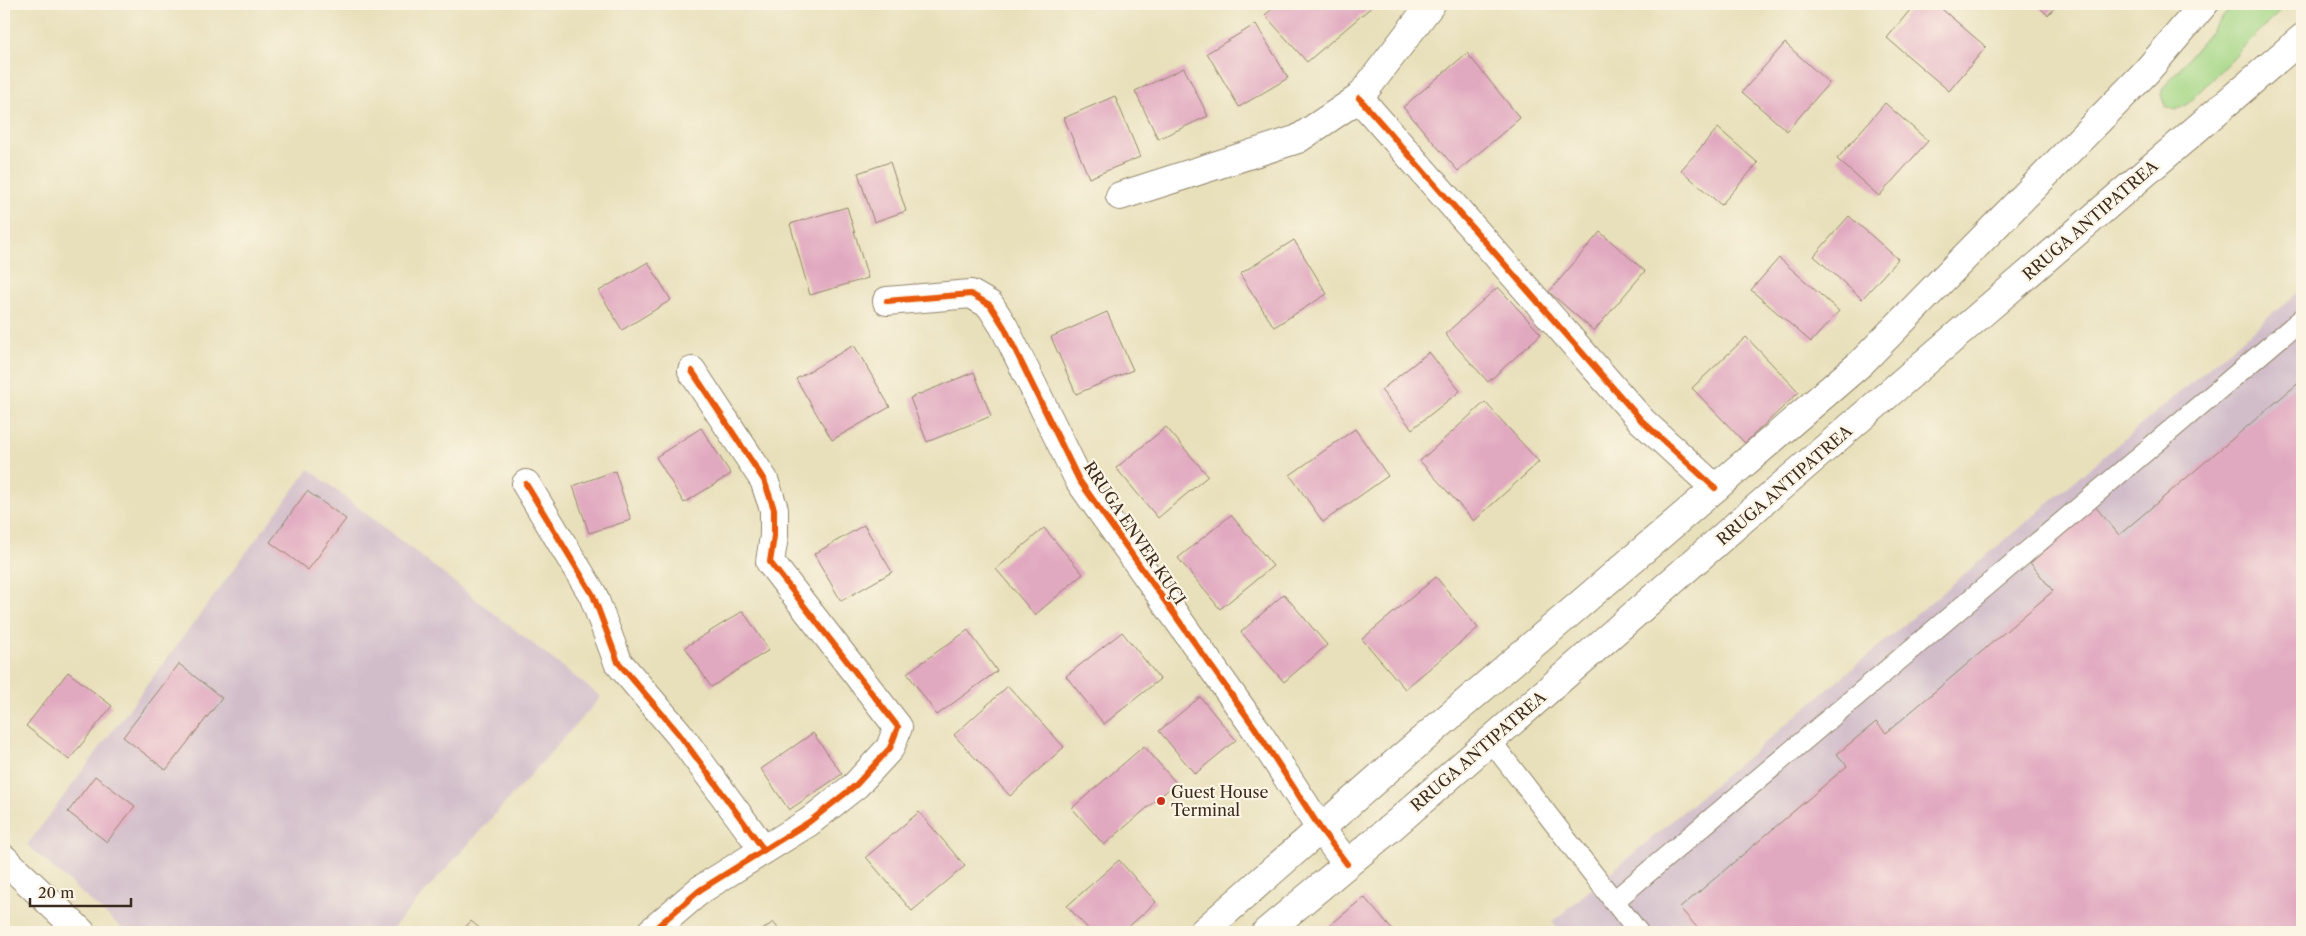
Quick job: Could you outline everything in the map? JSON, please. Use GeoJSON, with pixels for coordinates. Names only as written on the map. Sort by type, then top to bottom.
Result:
{"type":"FeatureCollection","features":[{"type":"Feature","properties":{"kind":"street"},"geometry":{"type":"LineString","coordinates":[[1120,196],[1298,139],[1359,98],[1430,4]]}},
{"type":"Feature","properties":{"kind":"street"},"geometry":{"type":"LineString","coordinates":[[1203,932],[1320,828],[1861,363],[2146,72],[2204,4]]}},
{"type":"Feature","properties":{"kind":"street","name":"RRUGA ANTIPATREA"},"geometry":{"type":"LineString","coordinates":[[1266,932],[2302,38]]}},
{"type":"Feature","properties":{"kind":"street"},"geometry":{"type":"LineString","coordinates":[[1359,98],[1642,421],[1715,488]]}},
{"type":"Feature","properties":{"kind":"street","name":"RRUGA ENVER KUÇI"},"geometry":{"type":"LineString","coordinates":[[887,301],[971,294],[990,305],[1004,327],[1079,480],[1255,728],[1320,828],[1347,864]]}},
{"type":"Feature","properties":{"kind":"street"},"geometry":{"type":"LineString","coordinates":[[1861,363],[1888,394]]}},
{"type":"Feature","properties":{"kind":"street"},"geometry":{"type":"LineString","coordinates":[[651,932],[700,890],[809,822],[856,785],[890,748],[898,727],[770,562],[774,536],[774,509],[764,480],[692,371]]}},
{"type":"Feature","properties":{"kind":"street"},"geometry":{"type":"LineString","coordinates":[[526,484],[593,595],[618,662],[679,734],[764,850]]}},
{"type":"Feature","properties":{"kind":"street"},"geometry":{"type":"LineString","coordinates":[[4,859],[81,932]]}},
{"type":"Feature","properties":{"kind":"lane"},"geometry":{"type":"LineString","coordinates":[[1614,901],[2302,319]]}},
{"type":"Feature","properties":{"kind":"lane"},"geometry":{"type":"LineString","coordinates":[[1490,740],[1638,932]]}},
{"type":"Feature","properties":{"kind":"shaded area"},"geometry":{"type":"Polygon","coordinates":[[[2302,289],[2302,932],[1561,932],[1552,922],[2302,289]]]}},
{"type":"Feature","properties":{"kind":"shaded area"},"geometry":{"type":"Polygon","coordinates":[[[309,469],[601,697],[389,932],[126,932],[27,845],[309,469]]]}},
{"type":"Feature","properties":{"kind":"green space"},"geometry":{"type":"Polygon","coordinates":[[[2234,4],[2287,4],[2186,105],[2176,110],[2165,106],[2161,95],[2163,88],[2234,4]]]}},
{"type":"Feature","properties":{"kind":"building"},"geometry":{"type":"Polygon","coordinates":[[[1278,4],[1375,4],[1307,62],[1265,15],[1278,4]]]}},
{"type":"Feature","properties":{"kind":"building"},"geometry":{"type":"Polygon","coordinates":[[[1915,4],[1936,4],[1986,47],[1949,91],[1887,38],[1915,4]]]}},
{"type":"Feature","properties":{"kind":"building"},"geometry":{"type":"Polygon","coordinates":[[[2035,4],[2058,4],[2048,15],[2035,4]]]}},
{"type":"Feature","properties":{"kind":"building"},"geometry":{"type":"Polygon","coordinates":[[[1256,24],[1288,78],[1239,107],[1207,53],[1256,24]]]}},
{"type":"Feature","properties":{"kind":"building"},"geometry":{"type":"Polygon","coordinates":[[[1785,43],[1829,83],[1787,131],[1742,92],[1785,43]]]}},
{"type":"Feature","properties":{"kind":"building"},"geometry":{"type":"Polygon","coordinates":[[[1467,53],[1520,118],[1458,171],[1403,107],[1467,53]]]}},
{"type":"Feature","properties":{"kind":"building"},"geometry":{"type":"Polygon","coordinates":[[[1184,68],[1208,116],[1158,139],[1135,91],[1184,68]]]}},
{"type":"Feature","properties":{"kind":"building"},"geometry":{"type":"Polygon","coordinates":[[[1115,96],[1140,157],[1089,178],[1064,118],[1115,96]]]}},
{"type":"Feature","properties":{"kind":"building"},"geometry":{"type":"Polygon","coordinates":[[[1885,103],[1928,141],[1879,196],[1837,159],[1885,103]]]}},
{"type":"Feature","properties":{"kind":"building"},"geometry":{"type":"Polygon","coordinates":[[[1718,128],[1758,163],[1721,205],[1681,170],[1718,128]]]}},
{"type":"Feature","properties":{"kind":"building"},"geometry":{"type":"Polygon","coordinates":[[[890,162],[906,211],[874,222],[858,173],[890,162]]]}},
{"type":"Feature","properties":{"kind":"building"},"geometry":{"type":"Polygon","coordinates":[[[847,207],[868,278],[810,295],[790,224],[847,207]]]}},
{"type":"Feature","properties":{"kind":"building"},"geometry":{"type":"Polygon","coordinates":[[[1849,216],[1898,259],[1862,299],[1814,256],[1849,216]]]}},
{"type":"Feature","properties":{"kind":"building"},"geometry":{"type":"Polygon","coordinates":[[[1600,232],[1645,271],[1594,331],[1549,292],[1600,232]]]}},
{"type":"Feature","properties":{"kind":"building"},"geometry":{"type":"Polygon","coordinates":[[[1294,240],[1327,294],[1274,327],[1240,274],[1294,240]]]}},
{"type":"Feature","properties":{"kind":"building"},"geometry":{"type":"Polygon","coordinates":[[[1779,258],[1839,311],[1811,342],[1751,290],[1779,258]]]}},
{"type":"Feature","properties":{"kind":"building"},"geometry":{"type":"Polygon","coordinates":[[[648,262],[671,300],[622,330],[599,291],[648,262]]]}},
{"type":"Feature","properties":{"kind":"building"},"geometry":{"type":"Polygon","coordinates":[[[1498,287],[1541,334],[1488,382],[1445,334],[1498,287]]]}},
{"type":"Feature","properties":{"kind":"building"},"geometry":{"type":"Polygon","coordinates":[[[1107,312],[1133,370],[1076,394],[1051,337],[1107,312]]]}},
{"type":"Feature","properties":{"kind":"building"},"geometry":{"type":"Polygon","coordinates":[[[1746,337],[1799,392],[1745,443],[1692,388],[1746,337]]]}},
{"type":"Feature","properties":{"kind":"building"},"geometry":{"type":"Polygon","coordinates":[[[854,345],[890,407],[832,440],[796,379],[854,345]]]}},
{"type":"Feature","properties":{"kind":"building"},"geometry":{"type":"Polygon","coordinates":[[[1429,352],[1460,391],[1412,429],[1381,390],[1429,352]]]}},
{"type":"Feature","properties":{"kind":"building"},"geometry":{"type":"Polygon","coordinates":[[[974,372],[991,416],[927,442],[910,398],[974,372]]]}},
{"type":"Feature","properties":{"kind":"building"},"geometry":{"type":"Polygon","coordinates":[[[2302,380],[2302,932],[1701,932],[1680,908],[1847,766],[1837,754],[1876,722],[1886,733],[2053,591],[2028,560],[2094,505],[2119,535],[2302,380]]]}},
{"type":"Feature","properties":{"kind":"building"},"geometry":{"type":"Polygon","coordinates":[[[1485,402],[1539,462],[1474,521],[1420,461],[1485,402]]]}},
{"type":"Feature","properties":{"kind":"building"},"geometry":{"type":"Polygon","coordinates":[[[1166,427],[1208,476],[1158,518],[1116,468],[1166,427]]]}},
{"type":"Feature","properties":{"kind":"building"},"geometry":{"type":"Polygon","coordinates":[[[701,428],[731,474],[684,503],[656,457],[701,428]]]}},
{"type":"Feature","properties":{"kind":"building"},"geometry":{"type":"Polygon","coordinates":[[[1355,429],[1388,476],[1323,522],[1290,475],[1355,429]]]}},
{"type":"Feature","properties":{"kind":"building"},"geometry":{"type":"Polygon","coordinates":[[[615,471],[631,520],[589,533],[573,486],[615,471]]]}},
{"type":"Feature","properties":{"kind":"building"},"geometry":{"type":"Polygon","coordinates":[[[307,491],[346,519],[308,570],[270,542],[307,491]]]}},
{"type":"Feature","properties":{"kind":"building"},"geometry":{"type":"Polygon","coordinates":[[[1231,515],[1273,566],[1220,609],[1178,558],[1231,515]]]}},
{"type":"Feature","properties":{"kind":"building"},"geometry":{"type":"Polygon","coordinates":[[[864,525],[892,572],[841,601],[814,554],[864,525]]]}},
{"type":"Feature","properties":{"kind":"building"},"geometry":{"type":"Polygon","coordinates":[[[1044,528],[1083,574],[1035,615],[996,569],[1044,528]]]}},
{"type":"Feature","properties":{"kind":"building"},"geometry":{"type":"Polygon","coordinates":[[[1436,577],[1478,628],[1405,689],[1362,639],[1436,577]]]}},
{"type":"Feature","properties":{"kind":"building"},"geometry":{"type":"Polygon","coordinates":[[[1284,594],[1327,645],[1284,682],[1241,632],[1284,594]]]}},
{"type":"Feature","properties":{"kind":"building"},"geometry":{"type":"Polygon","coordinates":[[[743,611],[769,650],[711,687],[685,647],[743,611]]]}},
{"type":"Feature","properties":{"kind":"building"},"geometry":{"type":"Polygon","coordinates":[[[968,630],[997,671],[937,715],[907,673],[968,630]]]}},
{"type":"Feature","properties":{"kind":"building"},"geometry":{"type":"Polygon","coordinates":[[[1122,632],[1160,679],[1104,724],[1066,676],[1122,632]]]}},
{"type":"Feature","properties":{"kind":"building"},"geometry":{"type":"Polygon","coordinates":[[[179,664],[222,698],[166,770],[123,737],[179,664]]]}},
{"type":"Feature","properties":{"kind":"building"},"geometry":{"type":"Polygon","coordinates":[[[68,672],[112,706],[69,760],[26,726],[68,672]]]}},
{"type":"Feature","properties":{"kind":"building"},"geometry":{"type":"Polygon","coordinates":[[[1008,686],[1064,747],[1010,796],[954,735],[1008,686]]]}},
{"type":"Feature","properties":{"kind":"building"},"geometry":{"type":"Polygon","coordinates":[[[1200,697],[1236,740],[1195,774],[1159,731],[1200,697]]]}},
{"type":"Feature","properties":{"kind":"building"},"geometry":{"type":"Polygon","coordinates":[[[813,733],[842,774],[789,810],[761,769],[813,733]]]}},
{"type":"Feature","properties":{"kind":"building"},"geometry":{"type":"Polygon","coordinates":[[[1144,746],[1176,783],[1104,845],[1072,808],[1144,746]]]}},
{"type":"Feature","properties":{"kind":"building"},"geometry":{"type":"Polygon","coordinates":[[[95,776],[135,806],[107,842],[68,812],[95,776]]]}},
{"type":"Feature","properties":{"kind":"building"},"geometry":{"type":"Polygon","coordinates":[[[919,812],[965,866],[912,911],[866,857],[919,812]]]}},
{"type":"Feature","properties":{"kind":"building"},"geometry":{"type":"Polygon","coordinates":[[[1119,860],[1156,902],[1123,932],[1091,932],[1067,906],[1119,860]]]}},
{"type":"Feature","properties":{"kind":"building"},"geometry":{"type":"Polygon","coordinates":[[[1364,897],[1394,932],[1322,932],[1364,897]]]}},
{"type":"Feature","properties":{"kind":"building"},"geometry":{"type":"Polygon","coordinates":[[[471,921],[484,932],[461,932],[471,921]]]}},
{"type":"Feature","properties":{"kind":"building"},"geometry":{"type":"Polygon","coordinates":[[[773,922],[781,932],[760,932],[773,922]]]}},
{"type":"Feature","properties":{"kind":"cycle path"},"geometry":{"type":"LineString","coordinates":[[1359,98],[1642,421],[1715,488]]}},
{"type":"Feature","properties":{"kind":"cycle path"},"geometry":{"type":"LineString","coordinates":[[887,301],[971,294],[990,305],[1004,327],[1079,480],[1255,728],[1320,828],[1347,864]]}},
{"type":"Feature","properties":{"kind":"cycle path"},"geometry":{"type":"LineString","coordinates":[[651,932],[700,890],[809,822],[856,785],[890,748],[898,727],[770,562],[774,536],[774,509],[764,480],[692,371]]}},
{"type":"Feature","properties":{"kind":"cycle path"},"geometry":{"type":"LineString","coordinates":[[526,484],[593,595],[618,662],[679,734],[764,850]]}},
{"type":"Feature","properties":{"kind":"place","name":"Guest House Terminal"},"geometry":{"type":"Point","coordinates":[1161,801]}}]}
